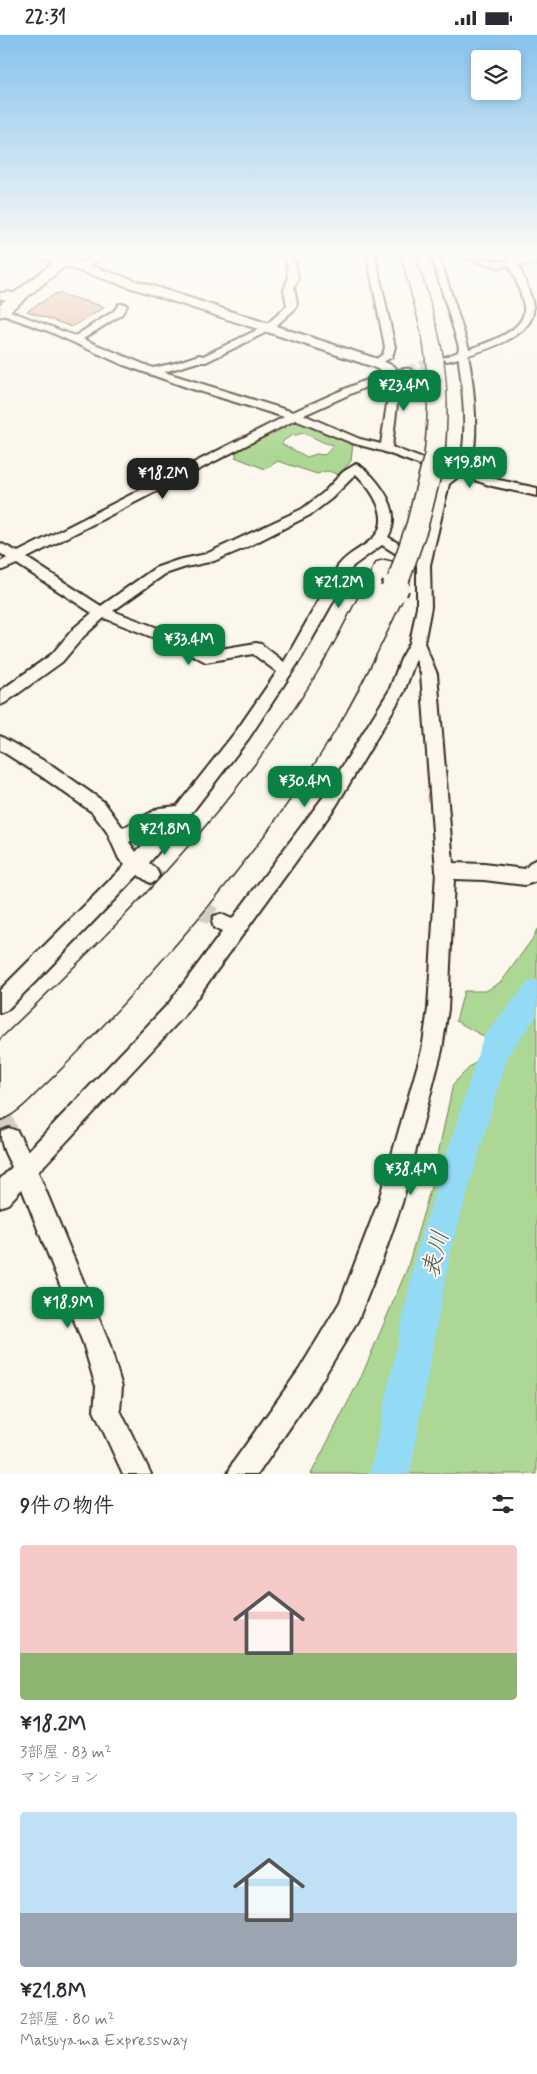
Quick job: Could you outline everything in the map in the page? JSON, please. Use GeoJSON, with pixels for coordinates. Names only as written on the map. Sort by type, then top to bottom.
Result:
{"type":"FeatureCollection","features":[{"type":"Feature","properties":{"kind":"highway"},"geometry":{"type":"LineString","coordinates":[[0,1064],[69,998],[149,913],[227,823],[284,746],[330,677],[387,566],[417,532],[428,494],[418,345],[412,322]]}},
{"type":"Feature","properties":{"kind":"highway"},"geometry":{"type":"LineString","coordinates":[[426,322],[432,345],[437,382],[437,415],[426,457]]}},
{"type":"Feature","properties":{"kind":"highway"},"geometry":{"type":"LineString","coordinates":[[0,1102],[89,1016],[182,912],[247,833],[305,753],[348,685],[378,631],[387,566]]}},
{"type":"Feature","properties":{"kind":"street"},"geometry":{"type":"LineString","coordinates":[[36,322],[125,362],[193,386],[294,416],[356,454],[386,507],[387,566]]}},
{"type":"Feature","properties":{"kind":"street"},"geometry":{"type":"LineString","coordinates":[[74,340],[103,322]]}},
{"type":"Feature","properties":{"kind":"street"},"geometry":{"type":"LineString","coordinates":[[251,322],[376,363],[390,370],[392,404],[386,449]]}},
{"type":"Feature","properties":{"kind":"street"},"geometry":{"type":"LineString","coordinates":[[154,371],[178,366],[199,358],[202,360],[268,328],[274,322]]}},
{"type":"Feature","properties":{"kind":"street"},"geometry":{"type":"LineString","coordinates":[[376,363],[388,355],[390,347],[385,322]]}},
{"type":"Feature","properties":{"kind":"street"},"geometry":{"type":"LineString","coordinates":[[455,355],[464,347],[457,322]]}},
{"type":"Feature","properties":{"kind":"street"},"geometry":{"type":"LineString","coordinates":[[455,355],[508,337],[520,329],[525,322]]}},
{"type":"Feature","properties":{"kind":"street"},"geometry":{"type":"LineString","coordinates":[[0,1196],[176,1010],[228,926],[330,801],[396,692],[408,659],[417,643],[424,607],[423,565],[441,486],[446,478],[463,468],[467,460],[469,408],[455,355]]}},
{"type":"Feature","properties":{"kind":"street"},"geometry":{"type":"LineString","coordinates":[[0,567],[294,416],[346,392],[406,371]]}},
{"type":"Feature","properties":{"kind":"street"},"geometry":{"type":"LineString","coordinates":[[356,454],[386,449],[454,472],[466,473],[493,482],[537,492]]}},
{"type":"Feature","properties":{"kind":"street"},"geometry":{"type":"LineString","coordinates":[[0,699],[57,658],[79,632],[103,611],[160,571],[216,555],[306,512],[327,496],[346,475],[356,454]]}},
{"type":"Feature","properties":{"kind":"street"},"geometry":{"type":"LineString","coordinates":[[0,547],[96,609],[182,643],[202,656],[206,657],[256,648],[285,671]]}},
{"type":"Feature","properties":{"kind":"street"},"geometry":{"type":"LineString","coordinates":[[0,1003],[143,870],[180,813],[242,734],[285,671],[314,625],[347,564],[423,565]]}},
{"type":"Feature","properties":{"kind":"street"},"geometry":{"type":"LineString","coordinates":[[242,1474],[308,1379],[349,1311],[373,1253],[390,1203],[432,1050],[438,1009],[445,871],[429,674],[417,643]]}},
{"type":"Feature","properties":{"kind":"street"},"geometry":{"type":"LineString","coordinates":[[0,742],[47,771],[98,807],[108,818],[125,854],[143,870]]}},
{"type":"Feature","properties":{"kind":"street"},"geometry":{"type":"LineString","coordinates":[[118,839],[165,813],[180,813]]}},
{"type":"Feature","properties":{"kind":"street"},"geometry":{"type":"LineString","coordinates":[[445,871],[484,872],[524,877],[532,875],[537,867]]}},
{"type":"Feature","properties":{"kind":"street"},"geometry":{"type":"LineString","coordinates":[[9,1139],[26,1170],[96,1343],[110,1387],[107,1411],[136,1474]]}},
{"type":"Feature","properties":{"kind":"green space"},"geometry":{"type":"Polygon","coordinates":[[[300,422],[353,443],[351,461],[339,475],[328,471],[317,474],[278,461],[265,469],[235,457],[237,455],[234,453],[291,423],[300,422]],[[304,433],[291,436],[283,441],[282,444],[307,457],[316,454],[325,455],[334,445],[304,433]]]}},
{"type":"Feature","properties":{"kind":"green space"},"geometry":{"type":"Polygon","coordinates":[[[537,929],[537,1474],[311,1474],[362,1375],[407,1269],[431,1187],[453,1084],[478,1059],[485,1037],[456,1021],[464,991],[486,991],[502,981],[533,938],[537,929]]]}},
{"type":"Feature","properties":{"kind":"building"},"geometry":{"type":"Polygon","coordinates":[[[58,322],[80,322],[72,327],[58,322]]]}},
{"type":"Feature","properties":{"kind":"waterway","name":"表川"},"geometry":{"type":"LineString","coordinates":[[390,1474],[434,1249],[495,1047],[537,993]]}},
{"type":"Feature","properties":{"kind":"tunnel"},"geometry":{"type":"LineString","coordinates":[[406,371],[447,358]]}},
{"type":"Feature","properties":{"kind":"tunnel"},"geometry":{"type":"LineString","coordinates":[[150,875],[221,922]]}},
{"type":"Feature","properties":{"kind":"tunnel"},"geometry":{"type":"LineString","coordinates":[[0,1117],[9,1139]]}}]}
